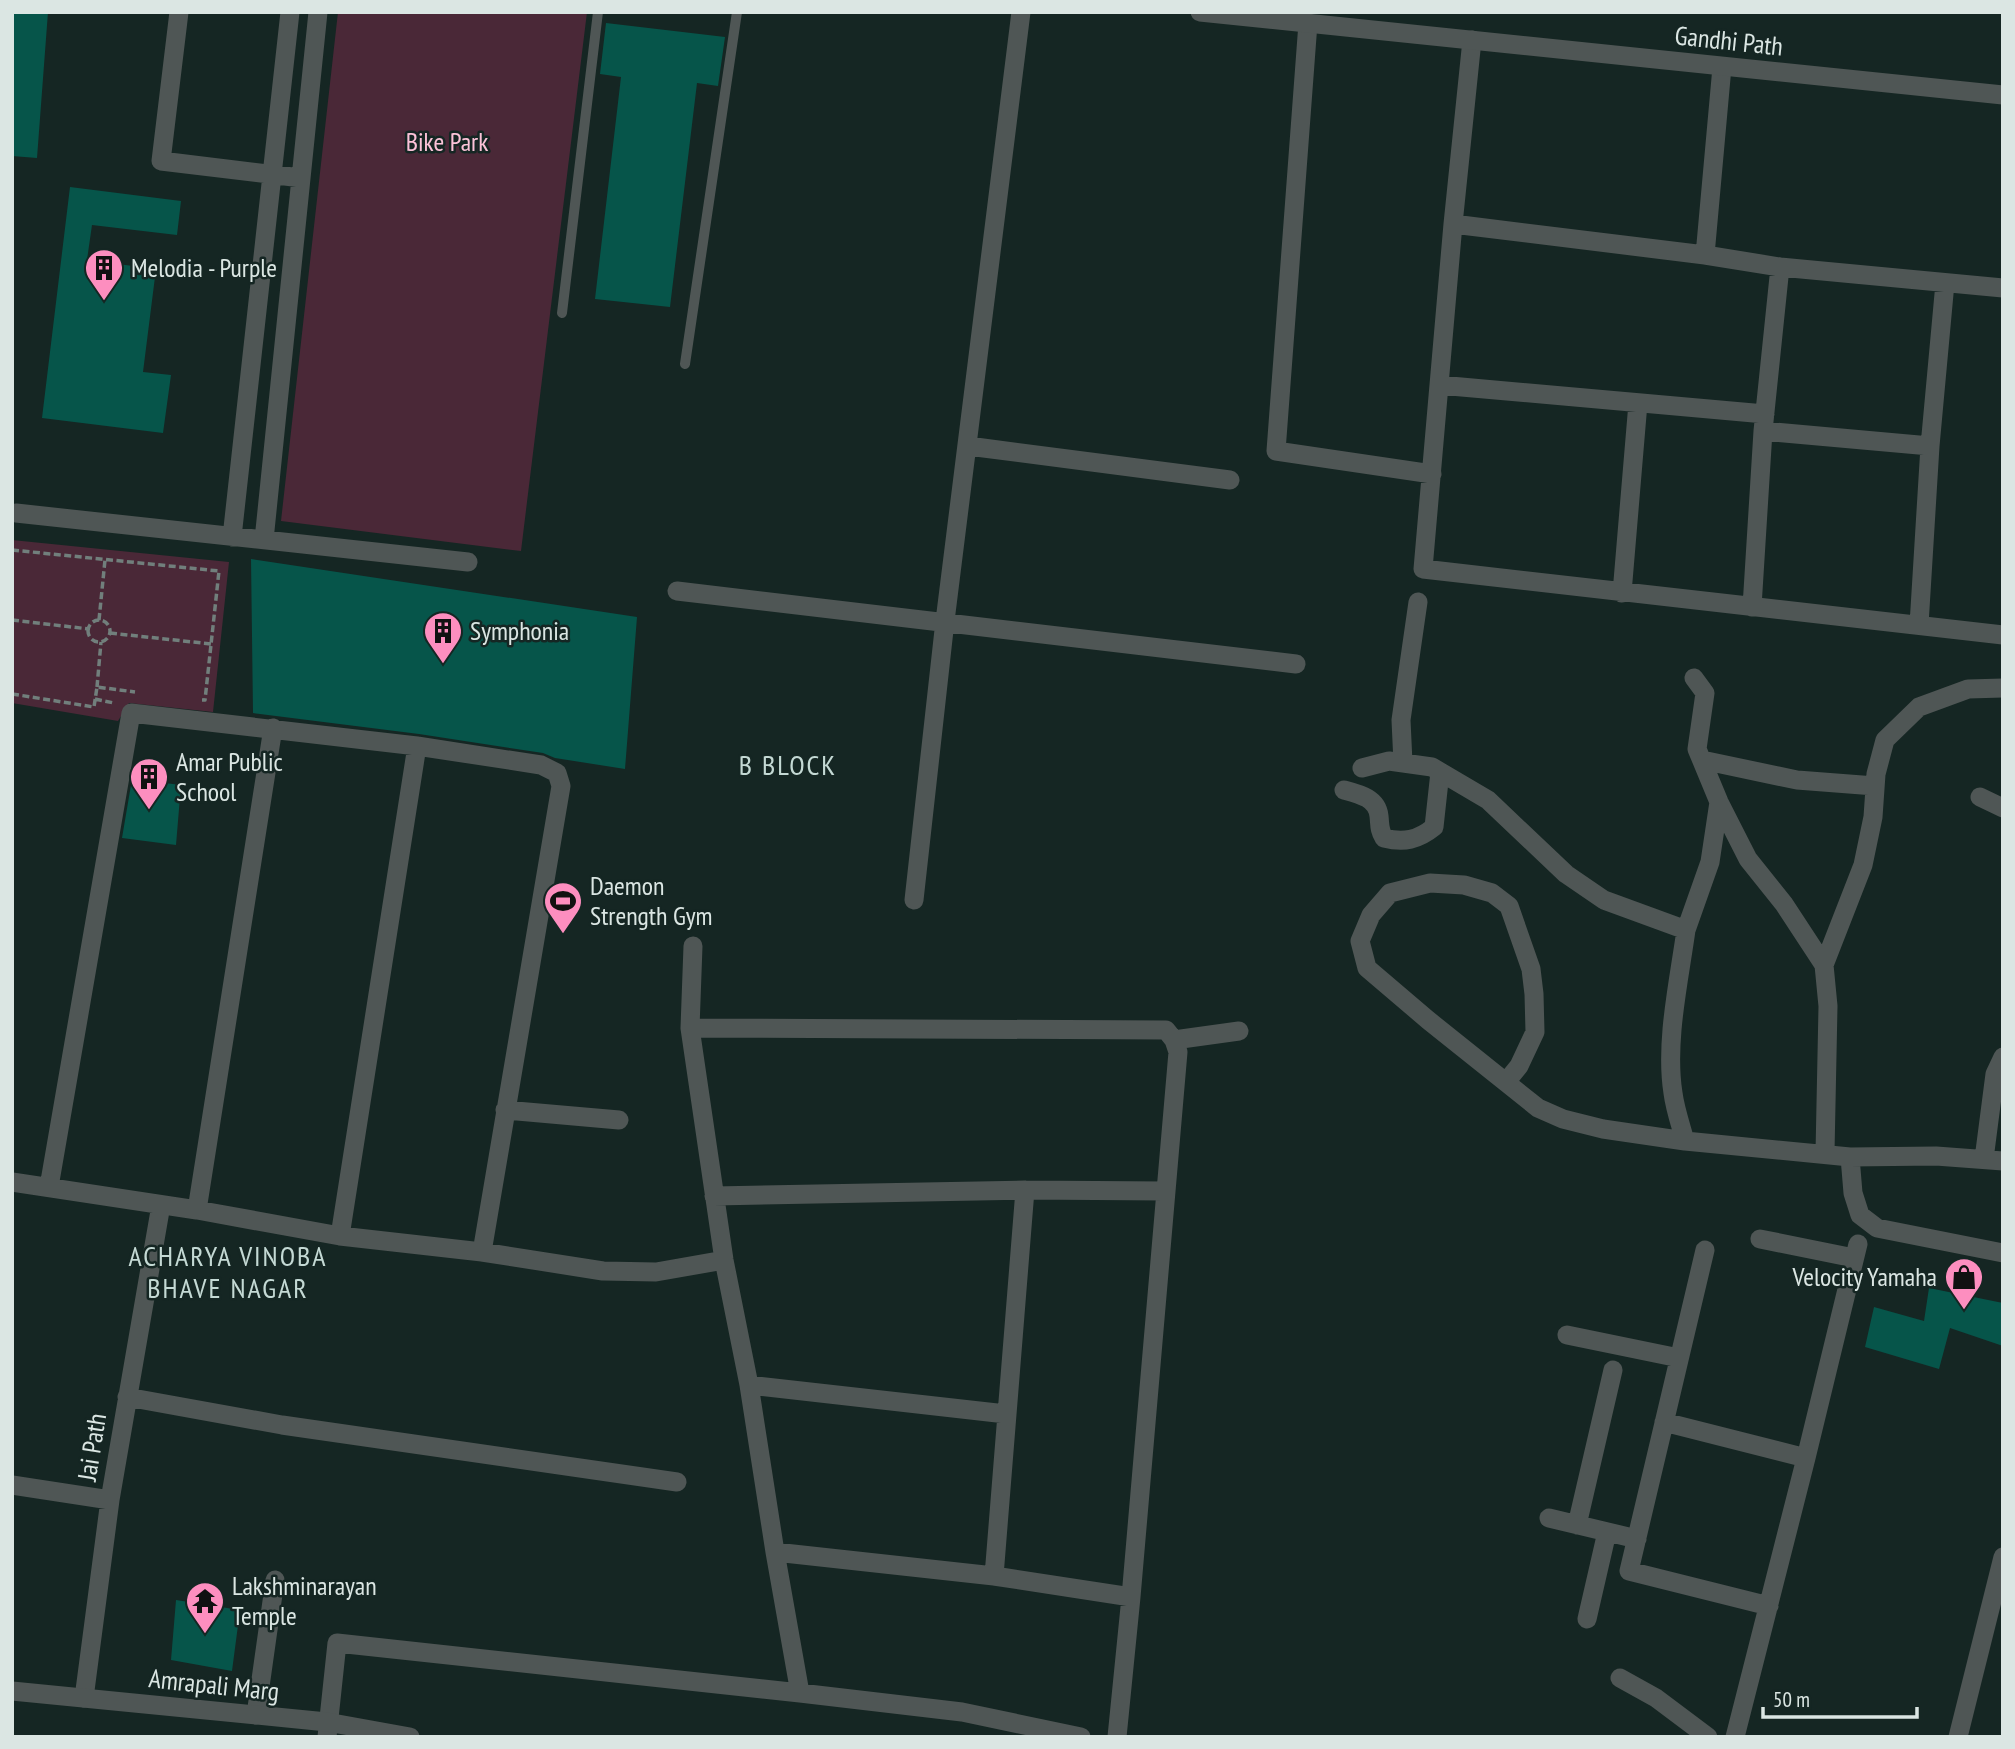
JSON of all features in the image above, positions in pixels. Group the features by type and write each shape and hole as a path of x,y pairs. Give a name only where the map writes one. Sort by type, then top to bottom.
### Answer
{"street":[{"path":"179,12 161,161 301,178"},
{"path":"232,537 290,12"},
{"path":"264,540 318,12"},
{"path":"914,900 945,621 1021,12"},
{"name":"Gandhi Path","path":"1200,12 1308,23 1358,21 1472,40 2003,95"},
{"path":"1308,23 1276,451 1432,474"},
{"path":"1472,40 1423,569 2003,635"},
{"path":"1705,255 1722,67"},
{"path":"1453,225 1705,255 1780,267 2003,288"},
{"path":"1752,607 1764,423 1780,267"},
{"path":"1919,625 1930,446 1945,283"},
{"path":"1439,385 1638,403 1930,446"},
{"path":"1622,593 1638,403"},
{"path":"968,446 1230,480"},
{"path":"16,513 468,562"},
{"path":"677,591 1296,664"},
{"path":"1403,763 1401,720 1418,602"},
{"path":"1694,678 1705,693 1697,749 1719,802 1748,859 1784,904 1824,965"},
{"path":"1825,1153 1828,1006 1824,965 1863,865 1873,817 1876,774 1885,740 1919,707 1968,689 2003,688"},
{"path":"48,1187 131,713 417,746 541,765 557,773 561,786 482,1252"},
{"path":"197,1210 274,728"},
{"path":"340,1236 417,746"},
{"path":"1702,760 1797,780 1875,786"},
{"path":"1362,768 1389,761 1432,767 1488,800 1566,874 1604,900 1686,930"},
{"path":"1344,789 1368,797 1379,812 1379,831 1384,838 1395,841 1420,838 1434,827 1440,772"},
{"path":"1980,797 2003,808"},
{"path":"1685,1141 1672,1094 1671,1063 1675,1010 1686,930 1710,862 1719,802"},
{"path":"1506,1082 1519,1066 1535,1032 1535,994 1531,969 1509,905 1492,893 1464,885 1430,883 1390,893 1371,915 1360,941 1367,968 1506,1082 1538,1108 1563,1119 1603,1129 1685,1141 1850,1157 1936,1156 1993,1160 1995,1074 2003,1057"},
{"path":"693,946 690,1028 714,1196 749,1385 800,1693"},
{"path":"690,1028 1166,1030 1174,1040 1178,1052 1131,1597 1116,1737"},
{"path":"1174,1040 1238,1031"},
{"path":"505,1110 619,1120"},
{"path":"1850,1157 1853,1193 1860,1215 1877,1228 2003,1252"},
{"path":"12,1182 197,1210 340,1236 482,1252 603,1271 656,1272 724,1260"},
{"path":"714,1196 1025,1190 1165,1191"},
{"path":"993,1576 1025,1190"},
{"name":"Jai Path","path":"84,1698 110,1500 161,1205"},
{"path":"1735,1737 1807,1458 1856,1251 1760,1239"},
{"path":"1705,1250 1629,1571 1769,1606"},
{"path":"1567,1335 1679,1358"},
{"path":"1577,1525 1613,1370"},
{"path":"749,1385 1006,1414"},
{"path":"127,1397 282,1425 677,1482"},
{"path":"1664,1422 1807,1458"},
{"path":"12,1485 110,1500"},
{"path":"1549,1518 1637,1539"},
{"path":"1587,1619 1607,1532"},
{"path":"775,1552 993,1576 1131,1597"},
{"path":"1958,1737 2003,1557"},
{"path":"256,1715 275,1580"},
{"path":"327,1729 337,1643 962,1712 1081,1737"},
{"path":"1620,1678 1656,1698 1708,1737"},
{"name":"Amrapali Marg","path":"12,1691 256,1715 327,1729 410,1737"}],"lane":[{"path":"562,313 598,12"},
{"path":"685,364 737,12"}],"path":[{"path":"12,550 219,571 205,700 191,699"},
{"path":"99,620 105,559"},
{"path":"12,620 89,629"},
{"path":"99,620 106,623 110,633 107,639 101,642 91,639 89,629 93,622 99,620"},
{"path":"110,633 211,644"},
{"path":"12,694 94,707 101,642"},
{"path":"97,687 137,692"}],"green space":[{"name":"Bike Park","path":"338,12 587,12 521,551 281,521"},
{"path":"12,540 229,562 213,712 129,703 118,721 12,703"}],"building":[{"path":"12,12 48,12 37,158 12,156"},
{"path":"606,23 725,37 718,86 697,83 670,307 595,299 621,77 600,74"},
{"name":"Melodia - Purple","path":"70,187 181,201 177,235 92,225 87,260 156,269 143,372 171,375 163,433 42,418"},
{"name":"Symphonia","path":"251,559 637,617 625,769 419,734 253,713"},
{"name":"Amar Public School","path":"132,779 181,785 176,845 122,838"},
{"path":"1929,1288 2003,1303 2003,1346 1950,1328 1939,1369 1865,1347 1874,1307 1924,1321"},
{"name":"Lakshminarayan Temple","path":"176,1600 240,1610 232,1671 171,1660"}],"place":[{"name":"Melodia - Purple","path":"104,302"},
{"name":"Symphonia","path":"443,665"},
{"name":"Amar Public School","path":"149,811"},
{"name":"Daemon Strength Gym","path":"563,935"},
{"name":"Velocity Yamaha","path":"1964,1311"},
{"name":"Lakshminarayan Temple","path":"205,1635"}],"district":[{"name":"B BLOCK","path":"788,765"},
{"name":"ACHARYA VINOBA BHAVE NAGAR","path":"228,1272"}]}
